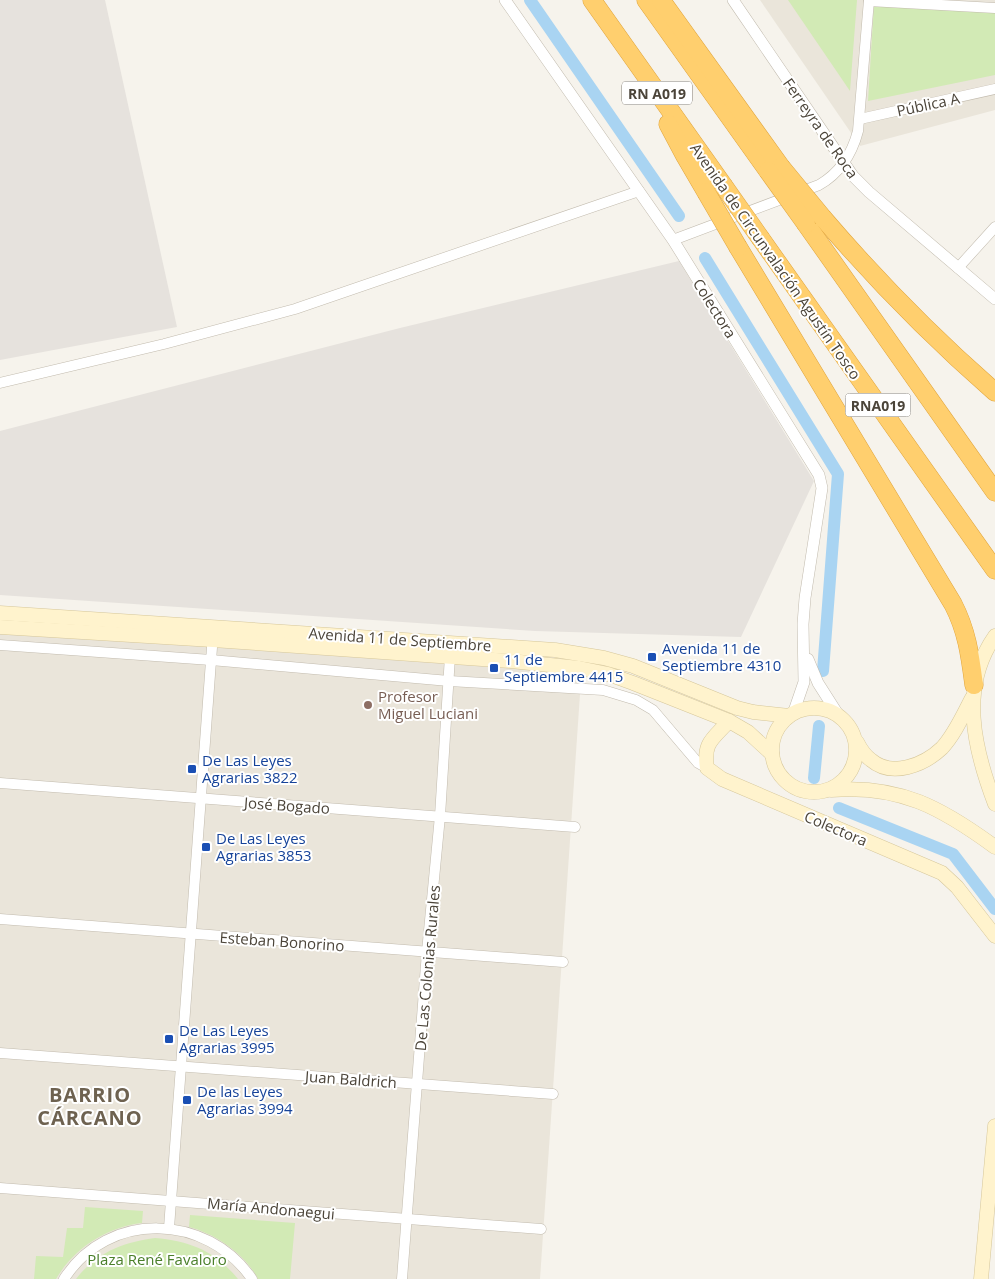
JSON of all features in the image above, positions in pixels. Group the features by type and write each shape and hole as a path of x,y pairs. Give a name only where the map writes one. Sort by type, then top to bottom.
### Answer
{"highway":[{"name":"Avenida de Circunvalación Agustín Tosco","path":"592,0 995,570"},
{"name":"RN A019","path":"646,0 774,169"},
{"path":"661,0 774,169 823,218 900,304 942,345 995,392"},
{"path":"639,66 685,156 738,247 953,604 967,638 974,690"},
{"name":"RNA019","path":"774,169 806,224 995,492"}],"main road":[{"name":"Avenida 11 de Septiembre","path":"0,614 579,668 608,674 729,721 748,732 772,754"},
{"name":"Avenida 11 de Septiembre","path":"0,627 213,633 519,647 581,654 633,666 753,712 791,715"},
{"path":"995,636 981,662 974,690 948,740 933,755 916,764 891,769 877,765 866,756 849,726 839,716 828,710 816,708 799,710 791,715 776,733 772,747 772,754 778,772 791,786 809,792 854,788 897,794 954,818 995,847"},
{"path":"974,690 974,721 978,749 995,804"},
{"path":"707,768 705,752 708,744 729,721"},
{"path":"828,791 840,784 850,773 857,753 855,739"},
{"name":"Colectora","path":"707,768 722,779 942,873 957,887 995,936"},
{"path":"981,1279 995,1126"}],"street":[{"name":"Colectora","path":"504,0 673,240 818,476 822,488 805,598 803,624 804,682 791,715"},
{"name":"Ferreyra de Roca","path":"733,0 853,176 869,192 995,300"},
{"path":"673,240 819,184 835,174 844,163 854,148 860,119 869,0 995,8"},
{"name":"Pública A","path":"860,119 995,89"},
{"path":"0,383 164,344 295,309 639,192"},
{"path":"958,268 995,227"},
{"path":"169,1228 213,633"},
{"path":"0,645 211,660 450,681 603,690 636,700 654,710 698,763 707,768"},
{"name":"Colectora","path":"804,651 818,684 839,716"},
{"name":"De Las Colonias Rurales","path":"402,1279 427,952 440,816 450,681 450,656"},
{"name":"José Bogado","path":"0,783 575,826"},
{"name":"Esteban Bonorino","path":"0,919 564,962"},
{"name":"Juan Baldrich","path":"0,1052 553,1094"},
{"name":"María Andonaegui","path":"0,1188 541,1229"},
{"path":"64,1279 78,1261 94,1248 111,1238 149,1228 169,1228 190,1233 210,1241 228,1253 244,1268 252,1279"}],"shaded area":[{"path":"0,0 105,0 177,327 0,360"},
{"path":"760,0 995,0 995,110 860,146"},
{"path":"679,261 814,481 741,637 535,631 0,595 0,431 400,328"},
{"path":"0,620 582,665 540,1279 0,1279"}],"green space":[{"path":"788,0 857,0 850,91"},
{"path":"874,4 995,12 995,75 868,101"},
{"path":"85,1207 143,1211 142,1223 116,1229 93,1241 72,1258 56,1279 34,1279 36,1256 63,1257 67,1228 83,1228"},
{"path":"190,1215 295,1223 290,1279 258,1279 246,1261 229,1246 199,1230 189,1227"},
{"name":"Plaza René Favaloro","path":"155,1238 168,1239 201,1249 220,1261 238,1279 76,1279 92,1262 111,1250 132,1242"}],"waterway":[{"path":"530,0 679,216"},
{"path":"705,258 838,474 823,671"},
{"path":"814,778 819,726"},
{"path":"839,808 953,854 995,909"}],"place":[{"name":"Avenida 11 de Septiembre 4310","path":"652,657"},
{"name":"11 de Septiembre 4415","path":"494,668"},
{"name":"Profesor Miguel Luciani","path":"368,705"},
{"name":"De Las Leyes Agrarias 3822","path":"192,769"},
{"name":"De Las Leyes Agrarias 3853","path":"206,847"},
{"name":"De Las Leyes Agrarias 3995","path":"169,1039"},
{"name":"De las Leyes Agrarias 3994","path":"187,1100"}],"district":[{"name":"BARRIO CÁRCANO","path":"90,1106"}]}
